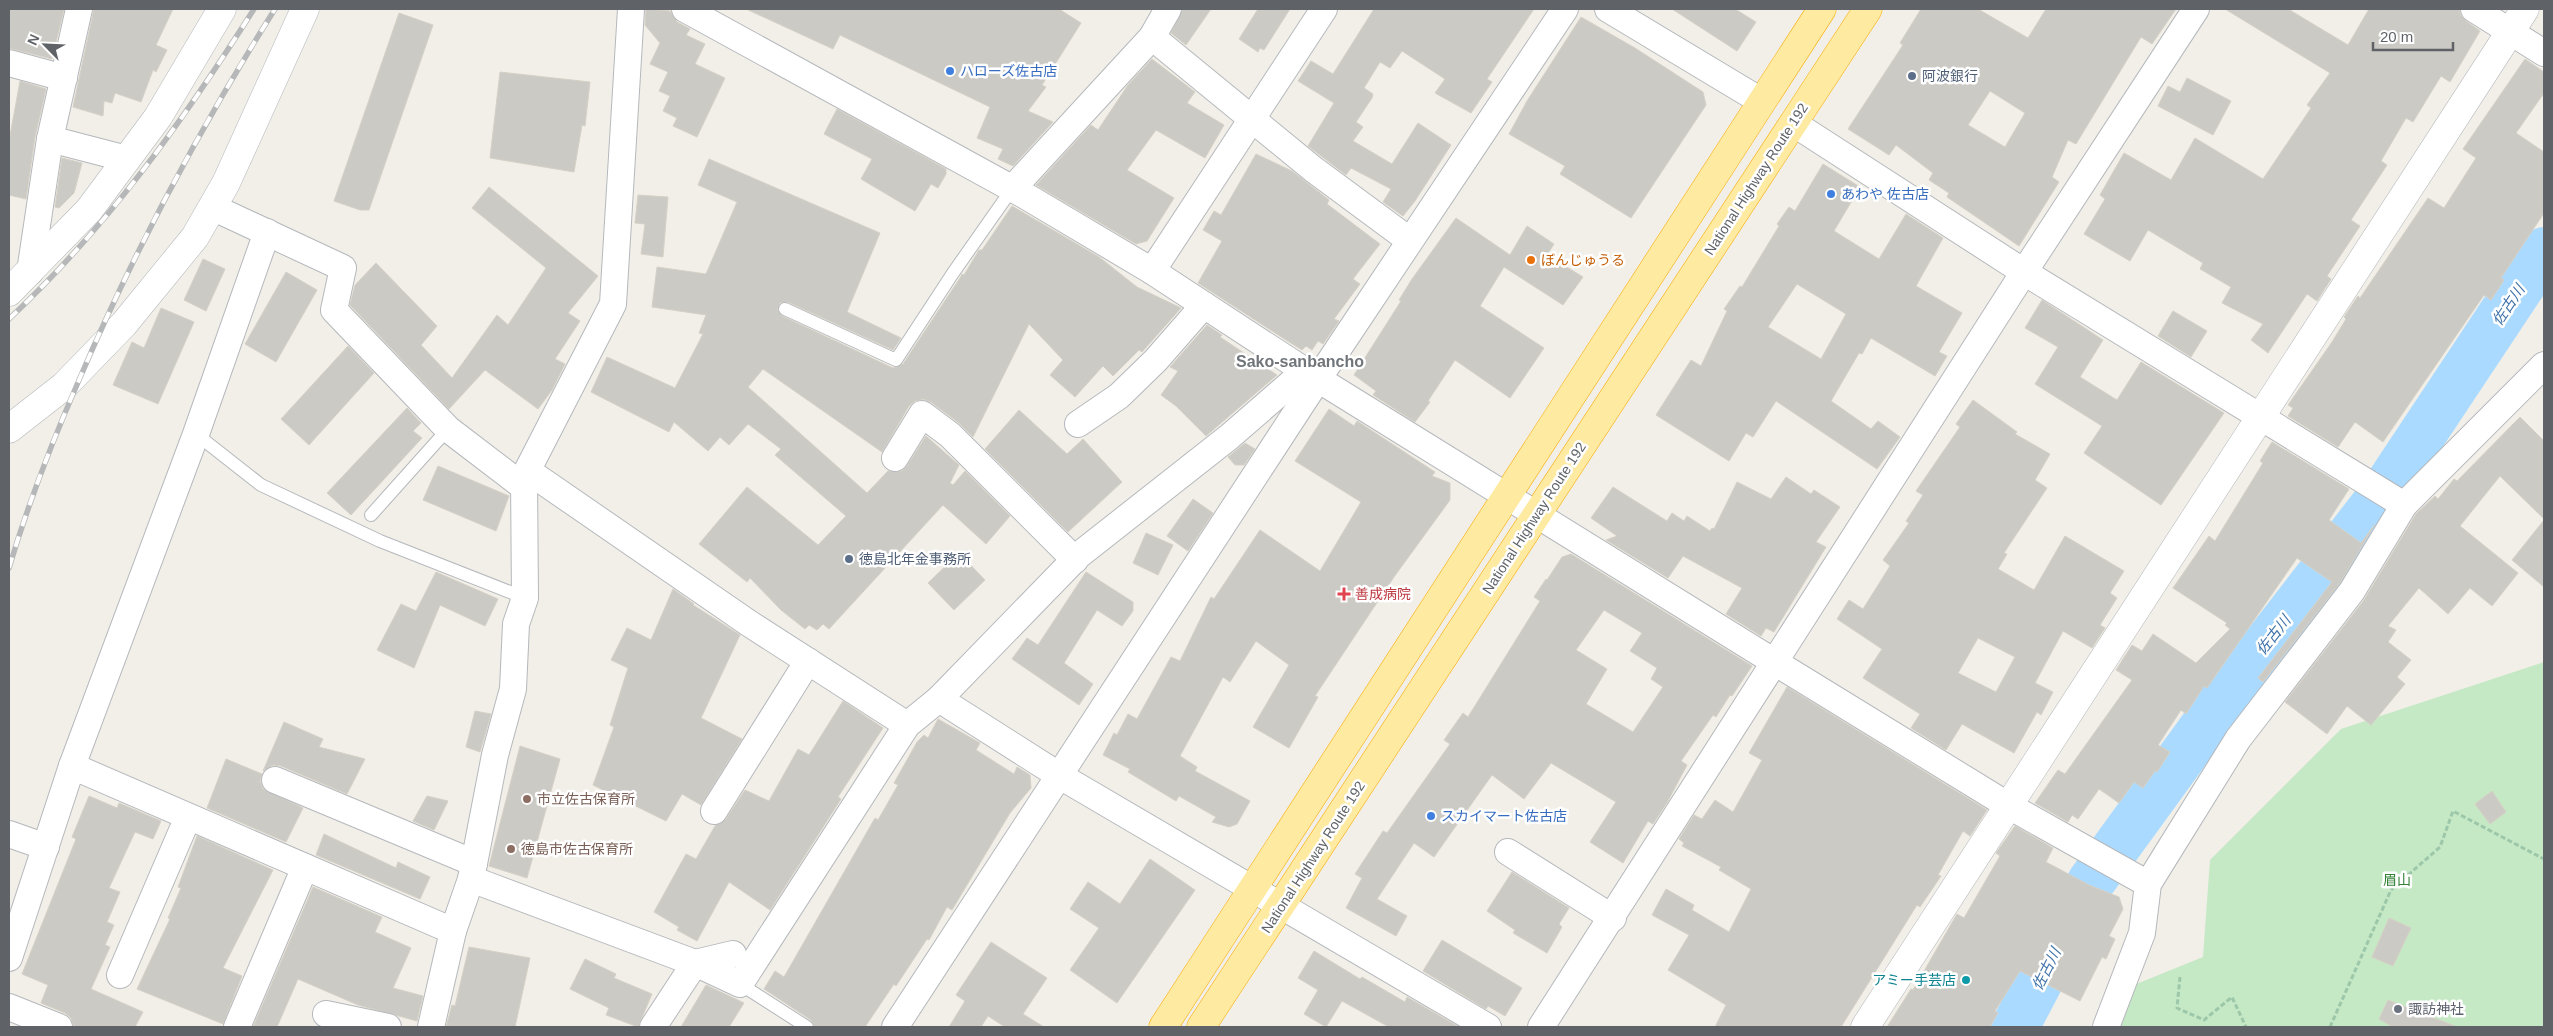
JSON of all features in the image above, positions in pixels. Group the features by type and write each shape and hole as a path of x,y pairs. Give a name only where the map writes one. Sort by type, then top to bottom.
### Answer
{"highway":[{"path":"1163,1027 1822,9"},
{"name":"National Highway Route 192","path":"1202,1027 1868,9"}],"street":[{"path":"30,272 50,139 79,9"},
{"path":"9,292 89,210 158,117 222,9"},
{"path":"9,429 64,386 124,324 195,237 226,183 305,9"},
{"path":"431,1027 453,931 472,871 495,755 513,689 516,624 525,598 526,479 614,304 631,9"},
{"path":"684,9 1012,189 1152,271 1311,375 1776,663 2009,806 2148,884"},
{"path":"1012,189 1152,37 1168,9"},
{"path":"1152,271 1324,9"},
{"path":"895,1027 1060,776 1311,375 1409,240 1564,9"},
{"path":"1608,9 1761,101"},
{"path":"1541,1027 1613,918 2024,272 2196,9"},
{"path":"2474,9 2544,53"},
{"path":"1865,1027 2525,9"},
{"path":"1152,37 1313,169 1409,240"},
{"path":"9,63 64,78"},
{"path":"1793,123 2024,272 2397,501"},
{"path":"50,139 127,159"},
{"path":"212,207 343,268 334,310 448,430 907,726"},
{"path":"9,958 72,766 196,434 267,232"},
{"path":"1078,424 1108,392 1156,360 1204,305"},
{"path":"2106,1027 2142,934 2148,884 2238,739 2352,591 2397,501 2544,365"},
{"path":"275,780 472,871 695,963 740,984 907,726 939,699 1075,560 1229,437 1311,375"},
{"path":"895,458 922,414 950,435 1075,560"},
{"path":"714,811 808,661"},
{"path":"939,699 1060,776 1488,1027"},
{"path":"72,766 453,931"},
{"path":"120,975 188,816"},
{"path":"9,834 46,847"},
{"path":"1508,852 1613,918"},
{"path":"237,1027 305,867"},
{"path":"653,1027 695,963 733,954"},
{"path":"9,1007 59,1027"},
{"path":"326,1014 388,1027"}],"lane":[{"path":"785,309 896,360 953,273 1012,189"},
{"path":"371,515 448,430"},
{"path":"196,434 261,485 380,541 525,598"},
{"path":"740,984 807,1027"}],"path":[{"path":"2330,1027 2391,890 2440,847 2453,811 2544,859"},
{"path":"2180,977 2177,1008 2204,1020 2232,997 2246,1027"}],"green space":[{"name":"眉山","path":"2544,662 2544,1027 2120,1027 2134,985 2203,957 2210,860 2341,729"}],"building":[{"path":"9,9 64,9 52,59 9,48"},
{"path":"94,9 173,9 156,45 167,50 156,72 153,70 141,102 115,93 112,103 104,101 103,116 73,107"},
{"path":"646,9 670,11 677,22 690,29 686,35 705,44 695,64 725,78 697,137 673,126 677,118 663,111 670,96 659,91 668,72 650,64 660,43 645,25"},
{"path":"746,9 1059,9 1081,23 1042,85 1046,87 1028,111 1053,122 1013,166 998,159 1003,149 977,138 990,107 840,35 833,49"},
{"path":"1183,9 1211,9 1186,45 1171,33"},
{"path":"1258,9 1290,9 1264,50 1260,48 1258,52 1239,39"},
{"path":"1374,9 1534,9 1487,79 1492,82 1471,113 1435,93 1445,79 1402,51 1390,68 1380,62 1364,88 1373,94 1356,122 1363,127 1353,141 1392,164 1418,123 1451,145 1415,201 1403,216 1383,202 1391,189 1351,168 1346,175 1308,146 1334,103 1298,81 1311,61 1333,74"},
{"path":"1672,9 1735,9 1756,22 1737,51"},
{"path":"1921,9 1978,9 2028,38 2046,9 2176,9 2152,44 2141,37 2076,144 2068,140 2052,177 2059,182 2019,246 1947,197 1949,193 1929,180 1933,173 1896,145 1889,155 1848,129 1903,45 1900,43","holes":["1990,91 2025,113 2005,147 1968,125"]},
{"path":"2225,9 2288,9 2348,45 2369,9 2459,9 2461,16 2480,31 2450,82 2441,76 2413,122 2406,118 2381,161 2387,165 2351,220 2360,226 2327,276 2331,279 2317,301 2307,294 2268,353 2251,340 2263,324 2222,303 2231,287 2200,269 2203,263 2148,230 2130,261 2084,234 2105,199 2100,195 2124,153 2171,180 2195,138 2263,179 2311,108 2307,105 2330,73"},
{"path":"399,13 433,25 369,210 360,210 334,201"},
{"path":"1581,17 1635,48 1703,92 1706,105 1631,218 1560,174 1565,166 1509,134 1527,101"},
{"path":"1152,59 1195,92 1187,103 1224,125 1205,158 1156,130 1127,170 1174,198 1147,241 1136,244 1036,185 1091,125 1098,130 1128,85"},
{"path":"2525,59 2544,72 2544,93 2516,133 2544,152 2544,213 2501,278 2504,280 2491,300 2484,295 2383,442 2355,422 2338,447 2288,416 2293,408 2288,405 2332,342 2346,319 2344,317 2358,296 2360,298 2428,198 2444,208 2476,158 2463,149"},
{"path":"500,72 590,82 585,126 582,125 574,172 490,158"},
{"path":"2187,78 2231,101 2213,135 2158,106 2168,86 2180,92"},
{"path":"20,81 46,89 35,137 26,199 9,195 9,141"},
{"path":"837,109 946,169 946,174 938,188 931,184 915,211 861,179 872,159 824,134"},
{"path":"1256,154 1292,171 1329,200 1327,204 1380,244 1353,279 1360,284 1334,319 1339,321 1323,344 1318,341 1312,350 1306,346 1302,350 1198,283 1222,241 1203,230 1214,211 1221,215"},
{"path":"62,158 82,163 74,193 59,208 55,207"},
{"path":"709,159 880,233 847,312 901,338 893,350 788,302 780,303 777,310 782,316 893,368 903,364 962,274 964,275 979,250 982,250 1012,206 1099,257 1137,287 1181,308 1142,352 1139,350 1113,376 1103,366 1075,397 1050,375 1063,360 1029,324 973,437 959,423 931,402 923,399 915,401 909,406 882,452 763,369 748,387 867,493 888,471 902,471 926,436 959,465 950,483 953,485 965,471 1010,516 986,544 943,505 829,629 823,624 817,630 809,625 805,629 781,610 750,578 747,582 699,544 747,487 818,545 846,516 775,455 781,449 748,424 729,445 720,437 708,451 674,422 669,432 591,392 607,357 675,388 703,334 699,333 706,315 652,307 657,267 706,274 737,202 698,185"},
{"path":"1823,164 1860,187 1834,231 1879,259 1906,214 1943,238 1916,286 1962,313 1939,352 1947,356 1935,376 1871,338 1862,354 1859,353 1831,401 1871,429 1878,421 1900,437 1877,469 1776,401 1753,437 1746,433 1729,461 1656,415 1691,360 1701,366 1727,311 1724,309 1740,286 1742,287 1779,226 1777,224 1789,207 1795,211","holes":["1797,284 1846,314 1821,359 1768,327"]},
{"path":"489,187 598,276 568,313 580,321 555,359 565,364 552,390 538,409 485,370 449,409 350,305 355,285 376,263 437,326 421,345 452,378 497,315 508,325 546,268 472,208"},
{"path":"638,195 668,197 663,257 641,254 645,224 635,223"},
{"path":"1456,218 1510,255 1527,226 1554,244 1547,255 1583,277 1563,305 1504,267 1480,306 1544,348 1510,398 1455,360 1428,401 1430,402 1415,422 1373,395 1376,391 1354,375 1401,301 1399,300 1412,279"},
{"path":"203,259 225,269 206,311 184,300"},
{"path":"286,272 317,290 276,362 245,344"},
{"path":"2042,300 2103,340 2080,377 2117,400 2141,362 2224,413 2161,505 2084,453 2102,426 2035,384 2058,347 2025,328"},
{"path":"161,308 194,322 158,404 113,385 132,342 144,348"},
{"path":"2173,311 2207,331 2191,357 2158,336"},
{"path":"1207,325 1222,335 1220,337 1277,375 1206,436 1176,406 1161,395 1178,371 1170,367"},
{"path":"348,346 374,373 309,445 281,419"},
{"path":"1973,400 2017,432 2015,434 2050,454 2035,480 2047,488 2004,553 2007,554 1998,569 2034,590 2065,536 2124,571 2110,593 2117,598 2100,625 2105,628 2092,648 2063,631 2035,683 2053,692 2041,715 2037,712 2014,753 1962,724 1946,750 1911,728 1920,714 1863,678 1882,649 1837,619 1849,600 1863,609 1890,566 1883,560 1909,523 1906,521 1923,495 1916,491 1960,427 1956,424","holes":["1978,638 2015,657 1996,692 1958,673"]},
{"path":"407,408 421,423 413,431 422,438 351,515 327,493"},
{"path":"1329,409 1354,426 1357,421 1435,472 1432,476 1450,483 1450,500 1394,577 1315,696 1318,697 1289,748 1253,727 1289,665 1256,641 1230,682 1223,677 1180,756 1197,767 1195,771 1250,801 1237,824 1229,827 1212,822 1216,817 1179,796 1176,801 1128,772 1130,769 1103,755 1114,733 1117,735 1128,714 1137,719 1171,657 1180,661 1211,597 1214,599 1260,530 1320,571 1361,502 1295,461"},
{"path":"1019,410 1067,454 1083,439 1122,482 1068,532 985,449"},
{"path":"2520,417 2544,441 2544,519 2500,476 2460,526 2518,573 2492,606 2470,588 2448,614 2419,588 2388,626 2396,630 2388,642 2411,660 2397,677 2405,684 2371,725 2347,706 2327,734 2285,702 2364,600 2416,514 2435,496 2438,499 2454,479 2457,481"},
{"path":"2272,442 2349,489 2329,520 2361,543 2375,524 2340,583 2263,682 2258,678 2332,582 2297,558 2207,688 2204,686 2186,714 2181,710 2158,745 2170,752 2157,772 2155,771 2143,788 2134,782 2119,803 2099,789 2078,819 2072,815 2068,822 2035,803 2058,770 2065,774 2132,680 2116,670 2132,645 2142,651 2153,634 2196,663 2230,629 2225,625 2227,623 2173,588 2209,536 2215,541 2263,463 2260,461"},
{"path":"1245,443 1255,449 1244,465 1235,465 1228,457"},
{"path":"438,466 509,496 496,531 423,500"},
{"path":"1786,477 1811,494 1814,490 1840,507 1816,542 1826,547 1774,632 1766,628 1761,636 1726,614 1742,588 1683,556 1668,578 1606,540 1617,536 1591,518 1613,487 1667,521 1672,513 1684,521 1687,516 1710,531 1712,528 1714,529 1737,482 1771,499"},
{"path":"1193,499 1213,513 1188,551 1167,536"},
{"path":"2544,520 2544,587 2512,560"},
{"path":"1146,533 1173,545 1158,575 1133,563"},
{"path":"959,553 985,580 954,610 928,583"},
{"path":"1571,554 1752,666 1732,696 1730,695 1716,717 1713,715 1681,761 1687,765 1668,801 1653,824 1648,821 1623,863 1590,842 1616,802 1551,763 1524,799 1492,775 1434,857 1414,843 1377,899 1407,916 1396,936 1346,908 1362,878 1355,874 1383,831 1387,833 1450,744 1444,740 1463,713 1468,717 1540,601 1534,597 1562,557","holes":["1604,610 1642,633 1630,651 1657,668 1651,679 1663,687 1633,732 1586,704 1607,669 1576,650"]},
{"path":"436,572 498,599 485,626 440,605 414,668 377,650 401,604 416,611"},
{"path":"1086,572 1133,602 1133,611 1122,626 1097,610 1064,663 1093,684 1079,705 1012,659 1027,638 1038,645"},
{"path":"673,589 693,605 740,635 701,718 742,739 701,805 682,794 666,821 593,785 614,727 610,725 628,668 611,660 627,628 651,640"},
{"path":"1787,687 1987,810 1970,836 1963,831 1938,875 1941,876 1920,907 1917,905 1841,1027 1715,1027 1726,1005 1668,970 1689,935 1652,915 1666,889 1694,905 1692,910 1729,932 1751,889 1719,870 1721,867 1682,846 1684,843 1679,839 1694,815 1702,819 1715,800 1733,812 1762,760 1749,753"},
{"path":"843,701 883,728 838,797 841,799 770,910 729,882 697,941 677,930 679,927 654,912 686,854 696,859 715,826 726,819 745,790 769,801 798,749 809,755"},
{"path":"475,711 491,714 480,752 466,747"},
{"path":"938,719 980,743 976,750 1014,774 1017,767 1030,775 1031,788 1010,813 952,910 947,907 929,940 927,939 896,986 894,984 865,1027 815,1027 811,1020 764,989 775,971 784,977 875,818 878,820 898,785 894,783 917,742 924,735 928,738"},
{"path":"284,722 323,739 319,747 365,759 347,794 281,766 273,765 263,771"},
{"name":"市立佐古保育所","path":"520,746 560,759 527,878 489,866"},
{"path":"226,759 262,774 260,781 263,789 303,808 286,842 207,808"},
{"path":"2492,791 2506,812 2490,824 2475,804"},
{"path":"89,796 117,808 119,803 161,821 153,839 135,832 109,888 120,892 107,922 114,925 105,945 110,947 91,989 143,1012 135,1027 74,1027 71,1018 65,1013 41,1003 48,985 22,974 76,839 72,837"},
{"path":"427,796 448,801 434,830 413,821"},
{"path":"2015,826 2053,848 2046,862 2089,885 2119,897 2123,909 2109,936 2115,939 2106,959 2102,957 2080,1001 2020,971 1995,1011 1998,1013 1990,1027 1887,1027 1911,989 1913,990 1957,914 1964,918 2000,856 1996,853"},
{"path":"324,834 396,868 398,862 430,877 420,899 316,855"},
{"path":"197,836 273,870 223,968 242,976 223,1024 137,989 170,919 168,918 181,888 178,887"},
{"path":"1150,859 1195,890 1117,1003 1070,970 1099,928 1070,909 1088,882 1120,904"},
{"path":"1512,872 1569,908 1559,924 1562,927 1547,953 1513,933 1515,930 1487,911"},
{"path":"313,887 382,917 375,932 411,948 393,988 423,996 417,1021 358,1005 298,979 277,1027 253,1027"},
{"path":"2389,918 2411,928 2393,966 2372,957"},
{"path":"1442,940 1522,988 1505,1016 1488,1006 1486,1009 1423,971"},
{"path":"991,942 1047,978 1023,1014 1044,1027 1005,1027 988,1016 981,1027 949,1027 965,1001 956,995"},
{"path":"469,947 530,958 515,1027 446,1027 452,1005 455,1006"},
{"path":"1314,951 1360,979 1362,977 1405,1002 1407,997 1459,1027 1389,1027 1342,1001 1326,1027 1304,1014 1318,990 1298,978"},
{"path":"585,959 616,974 614,978 652,994 638,1027 606,1015 609,1008 570,989"},
{"path":"706,985 744,1003 729,1027 681,1027"},
{"name":"諏訪神社","path":"2388,1000 2455,1026 2393,1027 2379,1019"}],"waterway":[{"name":"佐古川","path":"2015,1027 2091,882 2221,703 2380,498 2544,251"}],"railway":[{"path":"9,319 79,247 142,172 199,93 254,9"},
{"path":"9,568 24,520 50,450 122,284 145,237 220,99 275,9"}],"place":[{"name":"ハローズ佐古店","path":"950,71"},
{"name":"阿波銀行","path":"1912,76"},
{"name":"あわや 佐古店","path":"1831,194"},
{"name":"ぼんじゅうる","path":"1531,260"},
{"name":"徳島北年金事務所","path":"849,559"},
{"name":"善成病院","path":"1344,594"},
{"name":"市立佐古保育所","path":"527,799"},
{"name":"スカイマート佐古店","path":"1431,816"},
{"name":"徳島市佐古保育所","path":"511,849"},
{"name":"アミー手芸店","path":"1966,980"},
{"name":"諏訪神社","path":"2398,1009"}],"district":[{"name":"Sako-sanbancho","path":"1300,361"}]}
